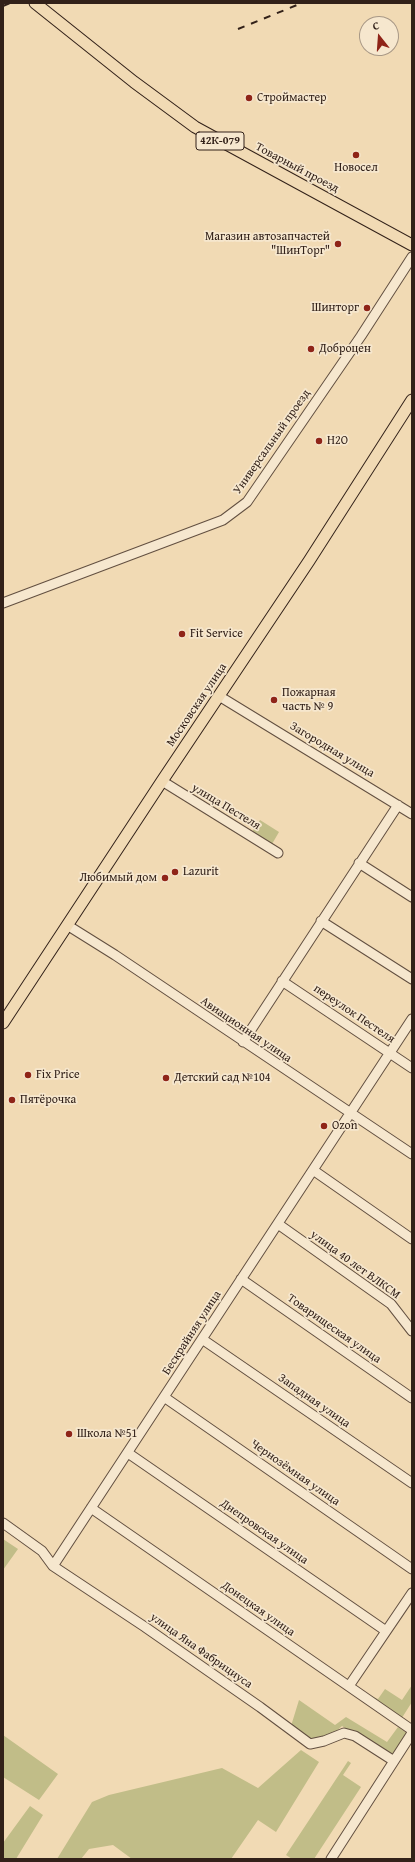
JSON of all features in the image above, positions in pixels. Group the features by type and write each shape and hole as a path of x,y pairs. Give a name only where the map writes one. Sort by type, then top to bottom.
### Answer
{"main road":[{"name":"Товарный проезд","path":"35,3 134,82 194,127 412,245"},
{"name":"Московская улица","path":"5,1019 309,561 412,400"}],"street":[{"name":"Универсальный проезд","path":"3,603 223,520 247,502 361,336 412,257"},
{"name":"Загородная улица","path":"219,696 412,814"},
{"name":"улица Пестеля","path":"162,781 278,853"},
{"path":"243,1042 398,805"},
{"path":"360,863 412,897"},
{"path":"321,921 412,979"},
{"name":"Авиационная улица","path":"67,925 115,955 412,1154"},
{"name":"переулок Пестеля","path":"282,981 412,1068"},
{"name":"Бескрайняя улица","path":"53,1566 412,1019"},
{"path":"313,1170 412,1239"},
{"name":"улица 40 лет ВЛКСМ","path":"278,1224 391,1304 412,1331"},
{"name":"Товарищеская улица","path":"241,1279 412,1398"},
{"name":"Западная улица","path":"202,1339 412,1483"},
{"name":"Чернозёмная улица","path":"164,1397 412,1569"},
{"name":"Днепровская улица","path":"128,1453 386,1631"},
{"name":"Донецкая улица","path":"91,1508 412,1730"},
{"name":"улица Яна Фабрициуса","path":"3,1523 42,1551 53,1566 150,1630 310,1744 324,1742 344,1733 349,1734 355,1736 394,1761"},
{"path":"349,1686 412,1593"},
{"path":"331,1859 412,1733"}],"shaded area":[{"path":"260,820 279,832 272,844 252,832"},
{"path":"3,1539 18,1549 3,1570"},
{"path":"412,1685 412,1702 398,1724 356,1689 378,1699 385,1689 402,1700"},
{"path":"299,1700 335,1725 346,1717 387,1742 398,1727 407,1733 391,1756 342,1726 330,1737 311,1741 291,1726"},
{"path":"3,1735 58,1774 39,1800 3,1777"},
{"path":"301,1750 319,1762 276,1832 258,1820 231,1859 132,1859 113,1845 89,1849 81,1859 57,1859 92,1802 109,1795 222,1768 258,1788"},
{"path":"348,1761 351,1763 343,1775 361,1787 314,1859 292,1859 286,1855"},
{"path":"30,1806 43,1815 16,1859 3,1859 3,1843"}],"railway":[{"path":"3,6 10,3"},
{"path":"238,29 302,3"}],"place":[{"name":"Строймастер","path":"249,98"},
{"name":"Новосел","path":"356,155"},
{"name":"Магазин автозапчастей \"ШинТорг\"","path":"338,244"},
{"name":"Шинторг","path":"367,308"},
{"name":"Доброцен","path":"311,349"},
{"name":"Н2О","path":"319,441"},
{"name":"Fit Service","path":"182,634"},
{"name":"Пожарная часть № 9","path":"274,700"},
{"name":"Lazurit","path":"175,872"},
{"name":"Любимый дом","path":"165,878"},
{"name":"Fix Price","path":"28,1075"},
{"name":"Детский сад №104","path":"166,1078"},
{"name":"Пятёрочка","path":"12,1100"},
{"name":"Ozon","path":"324,1126"},
{"name":"Школа №51","path":"69,1434"}]}
